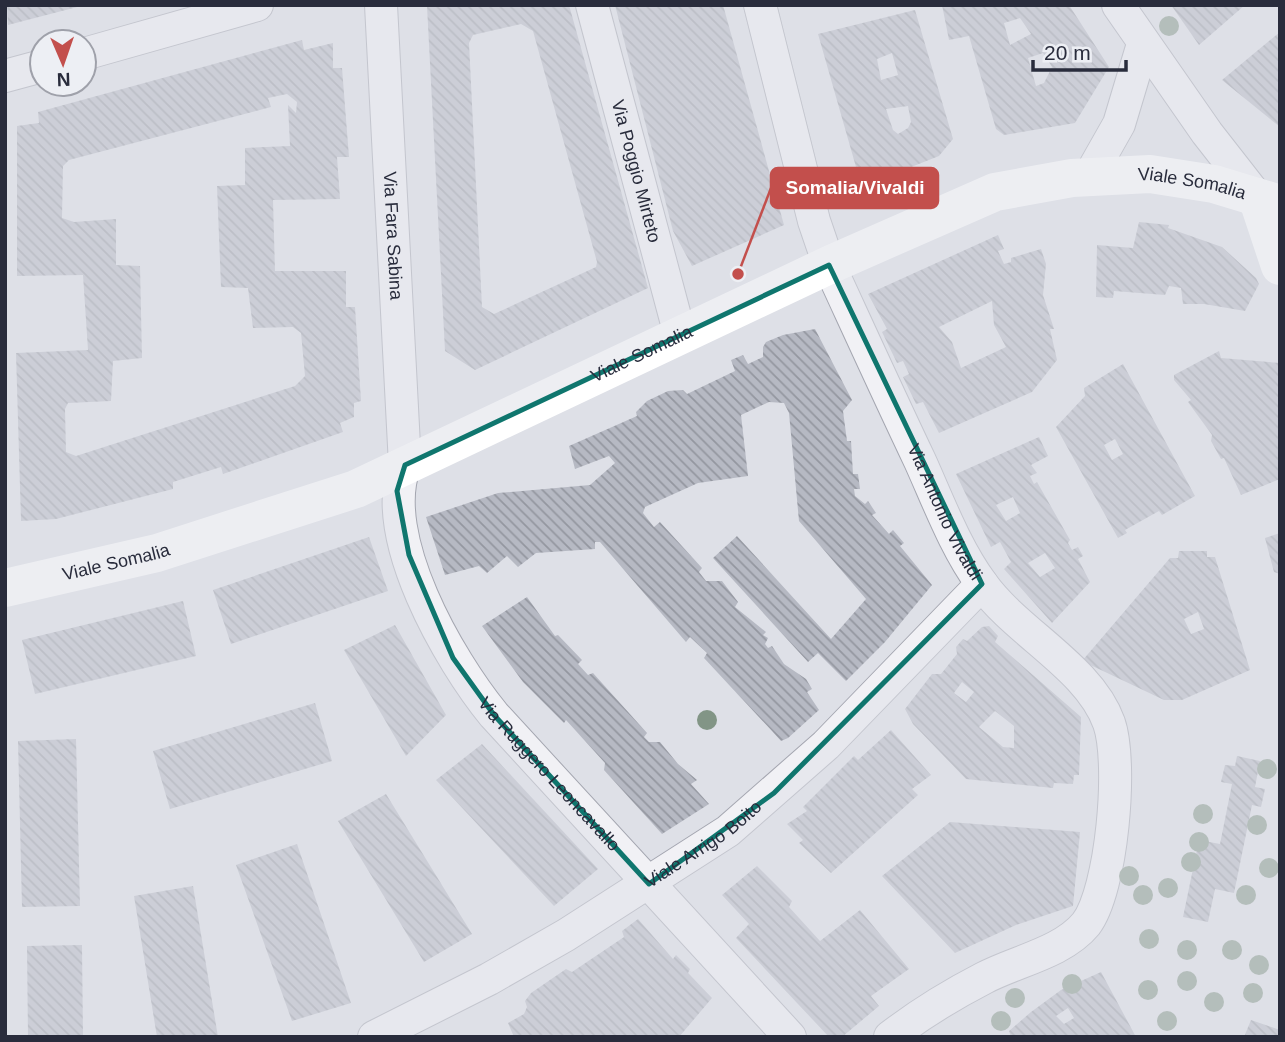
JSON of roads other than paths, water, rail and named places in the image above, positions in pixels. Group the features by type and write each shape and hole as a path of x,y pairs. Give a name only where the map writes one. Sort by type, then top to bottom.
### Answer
{"main road":[{"name":"Viale Somalia","path":"5,588 121,562 225,533 356,489 829,265 995,192 1089,177 1127,174 1175,177 1214,184 1268,201"},
{"path":"1268,201 1280,266"}],"street":[{"path":"98,50 257,5"},
{"name":"Via Fara Sabina","path":"381,5 405,465"},
{"name":"Via Poggio Mirteto","path":"592,5 680,335"},
{"name":"Via Antonio Vivaldi","path":"760,5 814,221 829,265 956,539 982,584 1010,618 1081,680 1098,701 1110,725 1116,765 1112,819 1100,896 1088,921 1063,942 983,978 942,1001 890,1037"},
{"path":"1118,5 1143,44 1268,201"},
{"path":"1089,177 1122,115 1143,44"},
{"path":"5,76 28,70"},
{"name":"Via Ruggero Leoncavallo","path":"405,465 397,491 398,514 412,563 443,642 494,715 790,1037"},
{"name":"Viale Arrigo Boito","path":"374,1037 489,979 649,884 728,831 774,793 862,709 982,584"}],"place":[{"name":"Somalia/Vivaldi","path":"738,274"}]}
